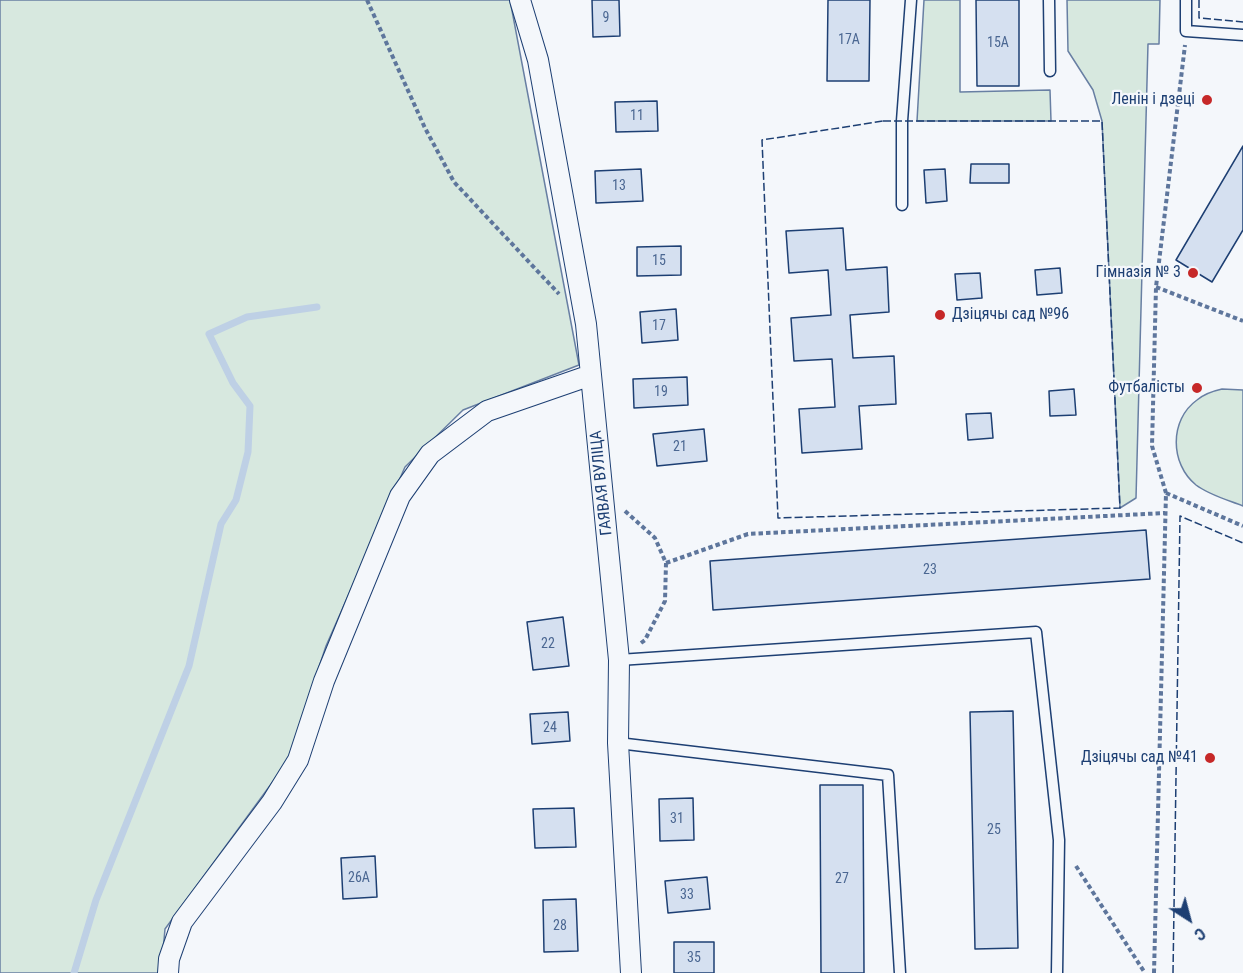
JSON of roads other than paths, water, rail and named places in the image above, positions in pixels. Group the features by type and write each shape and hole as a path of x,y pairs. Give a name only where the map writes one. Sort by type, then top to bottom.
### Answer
{"street":[{"name":"ГАЯВАЯ ВУЛІЦА","path":"520,0 538,60 586,324 619,660 618,743 631,973"},
{"path":"168,973 169,959 182,922 272,802 298,760 324,681 400,496 430,454 487,411 591,375"}],"lane":[{"path":"902,205 902,121 911,0"},
{"path":"1049,0 1050,71"},
{"path":"1186,0 1186,31 1243,35"},
{"path":"619,660 1036,632 1059,840 1057,973"},
{"path":"618,743 888,776 900,973"}],"waterway":[{"path":"74,973 96,900 189,666 221,524 236,500 248,452 250,406 233,383 209,334 247,317 317,307"}],"place":[{"name":"Ленін і дзеці","path":"1207,100"},
{"name":"Гімназія № 3","path":"1193,273"},
{"name":"Дзіцячы сад №96","path":"940,315"},
{"name":"Футбалісты","path":"1197,388"},
{"name":"Дзіцячы сад №41","path":"1210,758"}]}
